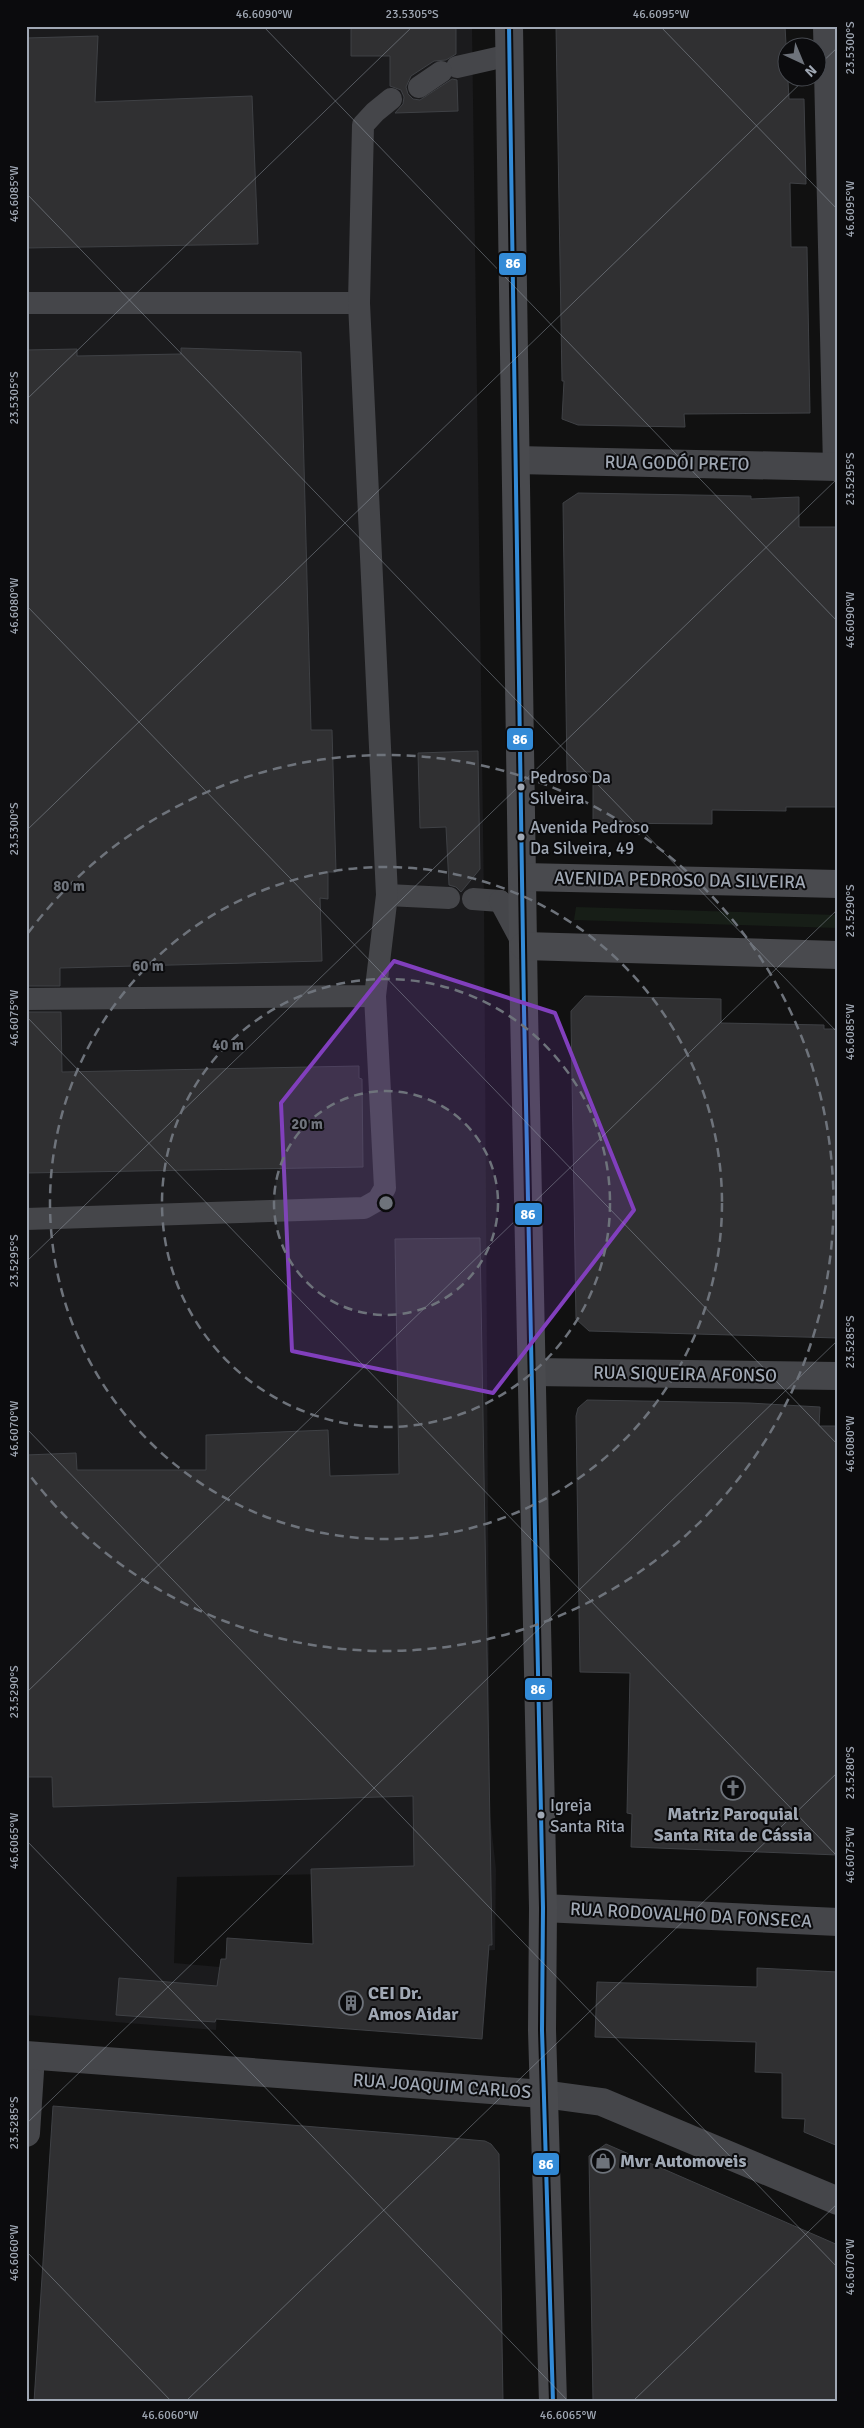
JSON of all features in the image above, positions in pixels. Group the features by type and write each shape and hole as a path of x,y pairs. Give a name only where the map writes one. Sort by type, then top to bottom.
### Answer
{"main road":[{"path":"510,26 522,876 543,1908 544,2094 552,2402"},
{"name":"AVENIDA PEDROSO DA SILVEIRA","path":"522,876 838,884"},
{"path":"524,946 838,955"}],"street":[{"path":"827,26 837,467"},
{"name":"RUA GODÓI PRETO","path":"516,460 837,467"},
{"name":"RUA SIQUEIRA AFONSO","path":"532,1372 838,1376"},
{"name":"RUA RODOVALHO DA FONSECA","path":"543,1908 838,1922"},
{"path":"26,2133 29,2055"},
{"name":"RUA JOAQUIM CARLOS","path":"29,2055 544,2094 602,2102 838,2200"}],"lane":[{"path":"418,87 449,69 510,55"},
{"path":"26,1219 364,1208 378,1200 385,1188 375,996 387,895 359,303 364,125 374,112 391,99"},
{"path":"26,303 359,303"},
{"path":"500,901 522,876"},
{"path":"387,895 450,898"},
{"path":"473,898 500,901"},
{"path":"500,901 524,946"},
{"path":"26,999 375,996"}],"highlighted area":[{"path":"394,961 555,1013 634,1210 493,1393 292,1351 281,1103"}],"shaded area":[{"path":"26,26 472,26 484,900 490,1816 496,1869 495,1950 410,1956 382,1873 177,1877 174,1963 220,1967 216,2030 26,2015"},
{"path":"576,907 838,915 838,928 574,920"}],"building":[{"path":"351,26 456,26 456,54 446,60 434,61 411,76 406,87 408,94 413,99 420,100 452,79 457,80 458,111 395,113 403,104 404,97 401,90 390,86 390,56 351,56"},
{"path":"556,26 785,26 786,38 776,38 776,88 788,88 789,99 804,99 806,184 790,183 791,247 807,247 810,413 684,414 685,427 578,425 562,419 564,381 562,381"},
{"path":"98,36 95,102 252,96 258,244 26,248 26,38"},
{"path":"181,348 301,352 311,730 332,730 336,872 328,872 328,899 320,898 322,961 60,968 60,986 26,986 26,350 77,349 77,356 181,354"},
{"path":"578,493 751,496 751,499 799,497 799,527 838,527 838,807 786,807 786,811 712,810 712,824 593,823 593,772 567,772 563,503"},
{"path":"478,751 480,869 461,892 456,887 449,885 446,827 420,828 418,753"},
{"path":"585,996 721,999 721,1023 824,1025 824,1029 838,1029 838,1338 589,1331 576,1319 571,1011"},
{"path":"26,1012 61,1012 62,1072 359,1066 359,1078 362,1079 363,1167 26,1173"},
{"path":"480,1238 492,1945 489,1945 482,2039 216,2019 215,2022 116,2015 119,1978 217,1986 221,1959 226,1959 227,1938 313,1944 311,1869 414,1866 413,1796 53,1807 52,1777 26,1777 26,1455 76,1453 77,1470 206,1470 206,1435 328,1430 330,1476 399,1474 395,1239"},
{"path":"587,1400 749,1403 820,1407 819,1426 838,1426 838,1855 631,1847 632,1814 627,1813 630,1673 580,1672 576,1416 578,1408"},
{"path":"757,1968 838,1972 838,2146 804,2132 805,2119 782,2118 782,2073 755,2072 756,2042 595,2037 597,1982 757,1987"},
{"path":"53,2106 428,2136 485,2141 491,2144 499,2154 503,2402 34,2402"},
{"path":"606,2144 838,2245 838,2402 593,2402 589,2156"}],"transit line":[{"name":"86","path":"509,26 524,1010 543,1908 542,2030 553,2402"}],"place":[{"name":"Pedroso Da Silveira","path":"521,787"},
{"name":"Avenida Pedroso Da Silveira, 49","path":"521,837"},
{"name":"Matriz Paroquial Santa Rita de Cássia","path":"733,1788"},
{"name":"Igreja Santa Rita","path":"541,1815"},
{"name":"CEI Dr. Amos Aidar","path":"351,2003"},
{"name":"Mvr Automoveis","path":"603,2161"}]}
